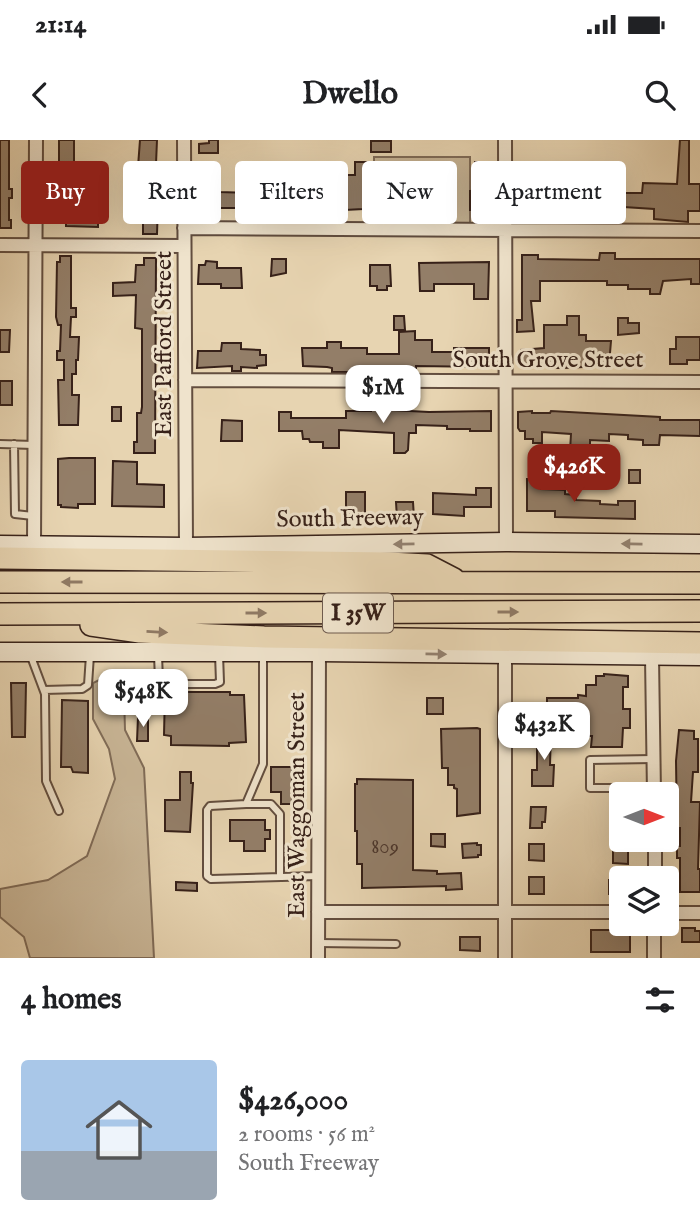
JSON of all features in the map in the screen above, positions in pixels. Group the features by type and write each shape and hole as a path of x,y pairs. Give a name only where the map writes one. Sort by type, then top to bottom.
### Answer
{"highway":[{"path":"0,558 389,563 427,565 459,581"},
{"name":"I 35W","path":"0,582 700,583"},
{"name":"I 35W","path":"8,614 700,611"},
{"path":"8,614 140,632 264,637 700,643"}],"main road":[{"name":"South Freeway","path":"0,545 186,548 506,542 700,544"},
{"path":"0,652 700,656"}],"street":[{"path":"34,545 36,140"},
{"name":"East Pafford Street","path":"184,140 186,548"},
{"path":"505,140 506,542"},
{"path":"184,228 700,231"},
{"path":"0,245 184,246"},
{"name":"South Grove Street","path":"185,380 700,382"},
{"name":"East Waggoman Street","path":"318,958 319,652"},
{"path":"505,656 505,958"},
{"path":"652,657 647,759 652,782"},
{"path":"318,912 609,912"},
{"path":"679,912 700,913"},
{"path":"654,936 654,958"}],"lane":[{"path":"0,443 34,444"},
{"path":"15,444 15,514 34,516"},
{"path":"29,652 44,690 46,780 59,811"},
{"path":"246,804 263,764 263,652"},
{"path":"44,690 82,689 88,685 90,653"},
{"path":"158,653 159,680 164,684 220,682 219,653"},
{"path":"609,789 590,788 590,760 647,759"},
{"path":"280,877 280,814 271,804 210,806 207,810 207,876 211,879 318,876"},
{"path":"318,943 396,944"}],"shaded area":[{"path":"374,157 470,157 470,225 374,224 457,224 457,161 374,161"},
{"path":"105,677 118,679 124,694 125,730 144,768 154,958 30,958 24,937 0,917 0,889 48,880 87,856 115,779 109,749 93,719 93,683"}],"building":[{"path":"0,140 9,140 11,228 0,228"},
{"path":"59,140 74,140 74,161 59,161"},
{"path":"140,140 157,140 156,161 138,161"},
{"path":"209,140 218,140 218,153 199,153 199,144 209,143"},
{"path":"680,140 689,140 689,184 700,184 700,211 688,211 688,222 654,219 654,209 626,207 626,193 642,193 643,183 677,184"},
{"path":"371,141 391,141 391,152 371,152"},
{"path":"355,162 362,162 362,209 348,210 348,175 355,175"},
{"path":"221,192 235,192 235,208 221,208"},
{"path":"66,224 98,224 98,227"},
{"path":"143,224 157,224 157,234 143,234"},
{"path":"600,253 615,253 615,259 700,259 700,284 691,284 691,279 663,281 660,294 650,294 650,289 628,289 628,285 607,285 607,281 540,281 540,301 531,301 534,331 517,332 517,320 522,320 522,255 538,255 538,259 599,260"},
{"path":"60,256 71,256 71,308 76,308 76,317 71,317 70,337 79,337 76,374 72,374 72,395 79,395 78,425 59,425 58,380 64,380 64,360 57,360 61,325 58,325 56,317 57,262 60,262"},
{"path":"144,258 156,258 155,453 134,453 134,442 137,442 137,413 141,413 142,407 142,329 135,328 136,295 113,296 113,283 135,282 136,265 144,265"},
{"path":"272,259 286,259 286,273 271,276"},
{"path":"206,261 217,262 217,268 241,268 242,288 198,284 199,265 205,265"},
{"path":"489,262 488,299 474,299 474,284 434,284 434,291 420,291 419,263"},
{"path":"370,265 390,265 391,286 387,286 387,290 377,290 377,286 370,286"},
{"path":"394,316 404,316 405,330 394,330"},
{"path":"567,316 579,316 579,335 586,335 586,341 611,341 609,365 550,368 550,364 521,364 521,350 544,348 544,325 567,325"},
{"path":"618,318 628,318 628,323 639,323 639,333 618,335"},
{"path":"0,330 10,330 9,352 0,352"},
{"path":"415,331 415,340 432,340 432,352 454,352 454,348 489,348 489,367 416,366 332,372 332,368 303,366 302,348 327,348 327,342 341,342 341,348 367,348 367,354 399,354 399,332"},
{"path":"676,337 700,337 700,360 687,360 687,364 670,364 670,349 676,349"},
{"path":"222,343 241,343 241,349 260,350 260,355 266,355 266,365 257,368 241,367 241,371 232,371 232,366 197,368 198,351 221,351"},
{"path":"0,381 12,381 12,405 0,405"},
{"path":"112,407 121,407 121,421 112,421"},
{"path":"346,411 491,411 491,431 416,425 416,433 409,433 408,450 405,453 394,453 394,433 339,430 339,448 323,448 323,442 303,439 302,431 279,431 279,412 291,412 291,418 346,418"},
{"path":"518,412 660,417 660,420 700,420 700,436 660,435 659,445 643,445 643,440 628,439 628,435 609,434 609,441 590,440 590,448 583,448 583,452 570,451 571,434 542,432 542,443 525,439 525,431 518,428"},
{"path":"222,420 242,421 242,441 221,441"},
{"path":"95,458 95,504 78,504 78,508 58,505 58,459"},
{"path":"113,461 137,462 137,484 164,485 164,507 112,506"},
{"path":"629,470 640,470 640,483 629,483"},
{"path":"527,479 541,479 541,489 565,490 565,494 576,495 576,500 618,505 618,501 635,501 635,519 555,517 555,511 527,511"},
{"path":"476,488 491,488 491,507 464,507 464,516 433,514 433,493 476,495"},
{"path":"346,492 365,492 365,515 346,514"},
{"path":"396,502 413,502 414,518 397,519"},
{"path":"596,676 628,676 628,687 623,687 623,709 630,709 630,728 623,728 622,747 591,747 592,736 579,736 579,728 547,728 547,698 586,696 586,685 596,685"},
{"path":"11,683 26,683 25,737 12,737"},
{"path":"165,692 230,692 230,695 244,695 246,742 229,743 229,746 171,745 171,736 164,735"},
{"path":"427,698 443,698 443,714 427,714"},
{"path":"62,700 88,701 88,773 73,772 71,767 61,767"},
{"path":"138,717 148,717 148,741 137,741"},
{"path":"441,729 480,729 480,813 457,816 457,789 454,785 448,785 448,768 442,768"},
{"path":"540,730 551,731 550,765 554,765 553,786 532,786 532,770 537,770 537,740 540,740"},
{"path":"679,730 694,731 694,739 698,739 698,772 693,772 691,802 700,802 700,892 680,892 680,858 677,858 680,846 679,782 676,782"},
{"path":"271,767 292,767 292,804 281,804 281,792 271,792"},
{"path":"180,772 191,772 193,783 190,832 165,831 165,800 180,800"},
{"path":"357,779 413,780 413,870 437,871 437,874 461,873 462,889 446,890 446,886 362,888 362,864 357,864 355,831"},
{"path":"531,807 546,807 542,828 530,828"},
{"path":"230,820 265,820 265,830 270,830 270,839 265,839 265,851 244,851 244,841 230,841"},
{"path":"431,834 445,834 445,847 431,846"},
{"path":"462,844 481,845 481,855 463,858"},
{"path":"529,844 544,844 544,861 529,860"},
{"path":"613,852 628,852 628,864 613,863"},
{"path":"529,877 544,877 544,894 529,894"},
{"path":"176,882 197,883 197,891 176,890"},
{"path":"682,928 695,928 695,931 700,931 700,942 682,942"},
{"path":"591,930 609,930 609,936 630,936 630,952 591,952"},
{"path":"460,937 480,937 480,951 460,950"}]}
